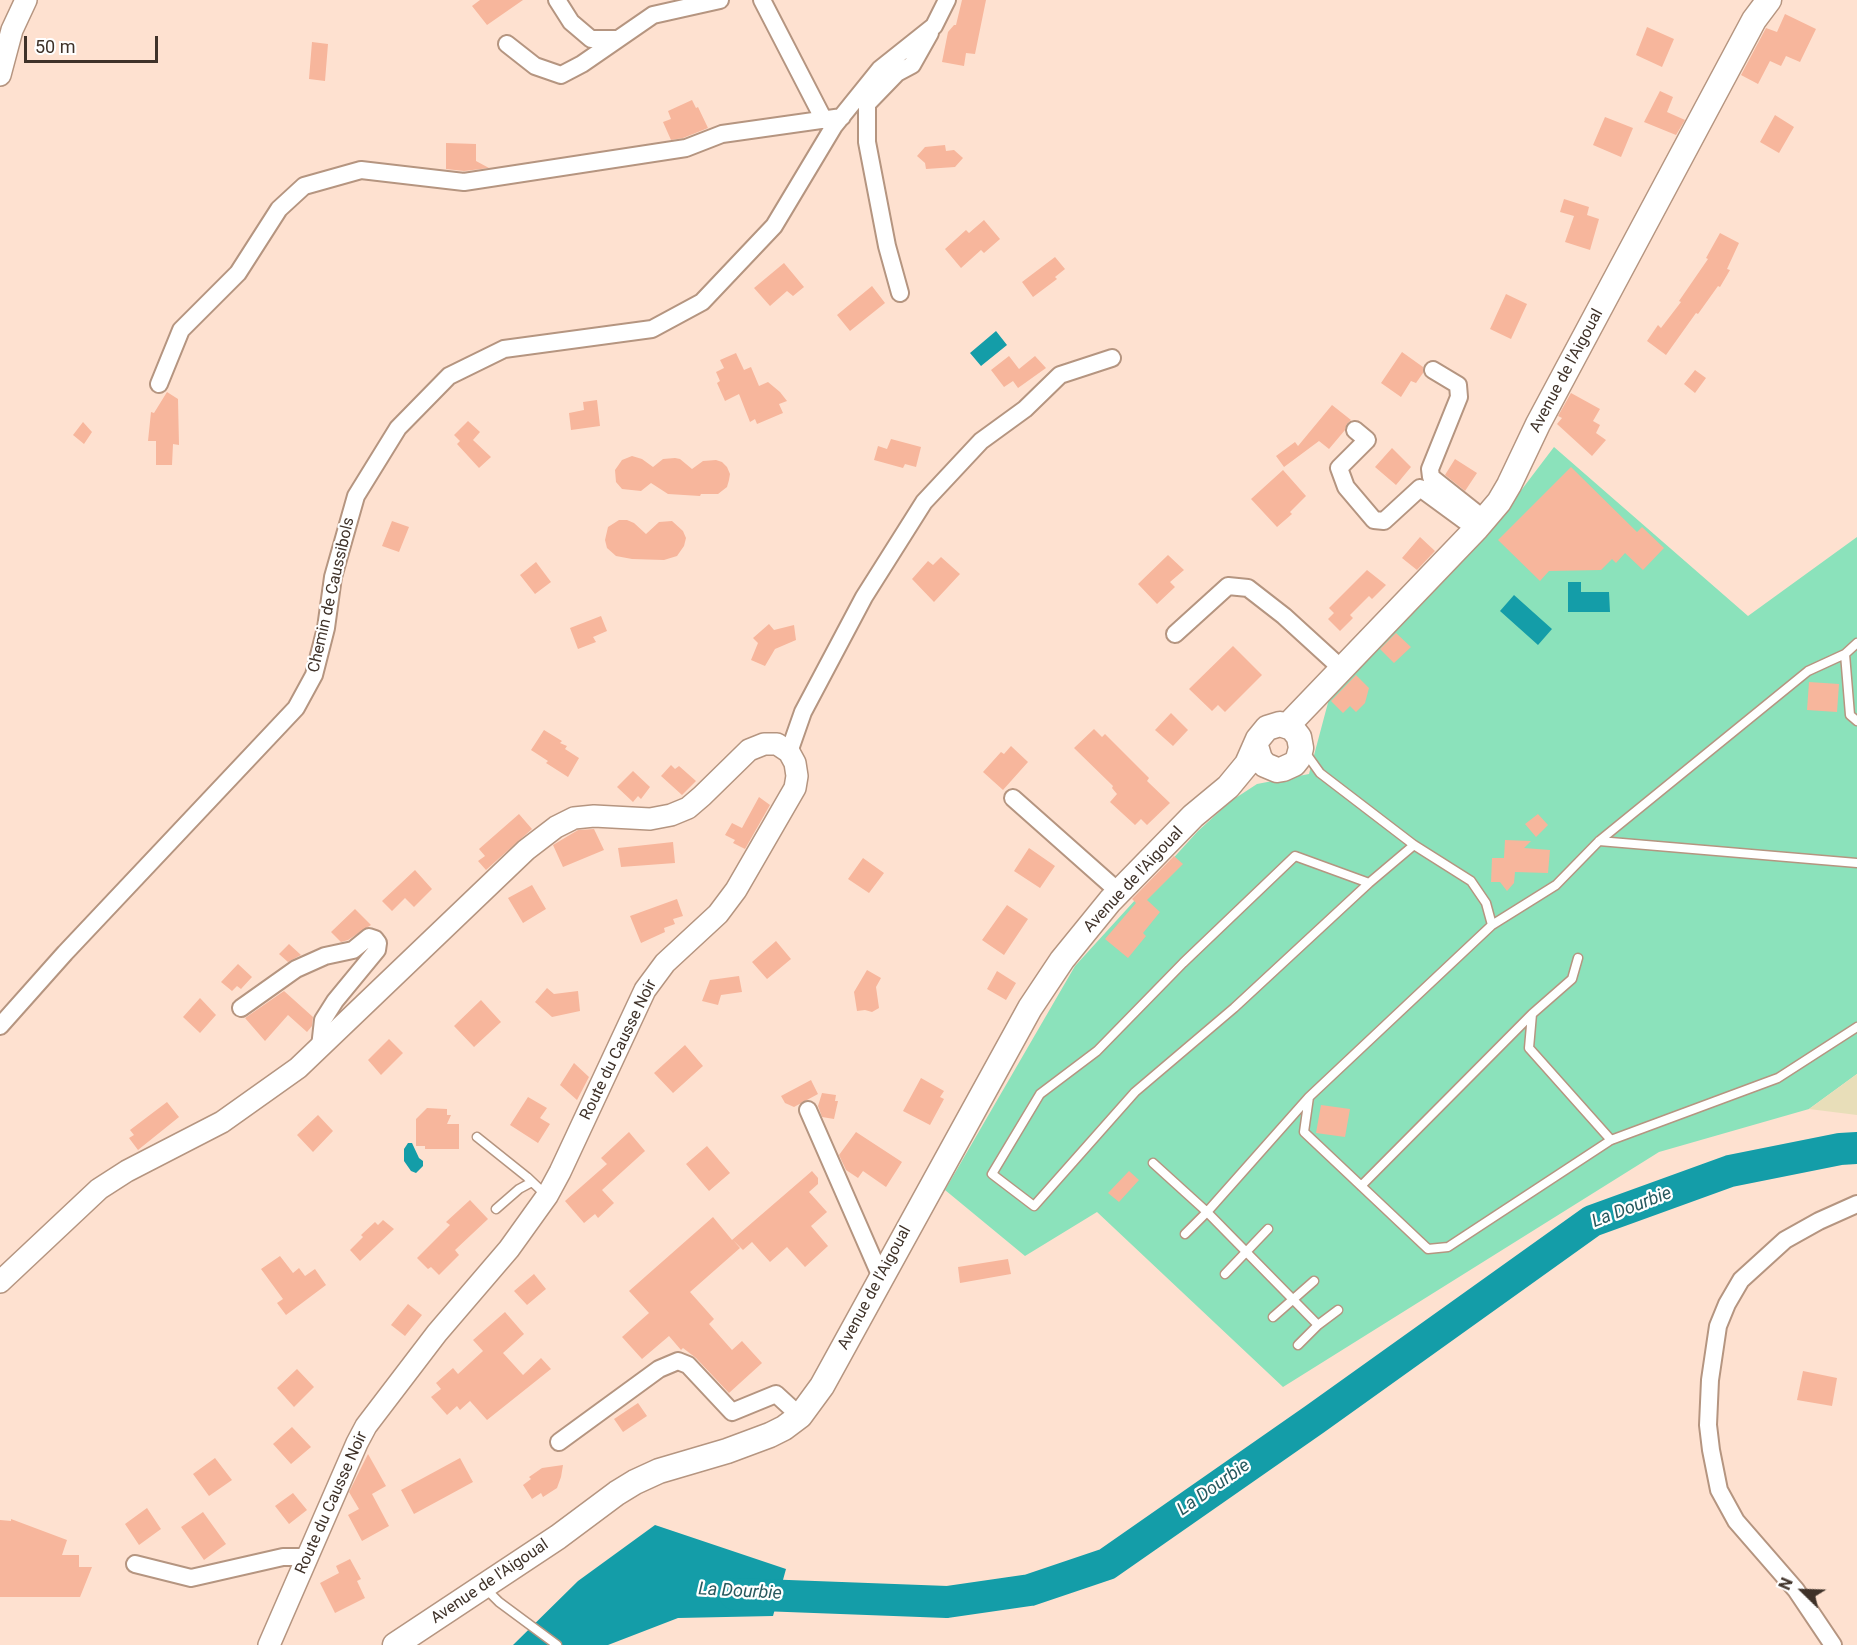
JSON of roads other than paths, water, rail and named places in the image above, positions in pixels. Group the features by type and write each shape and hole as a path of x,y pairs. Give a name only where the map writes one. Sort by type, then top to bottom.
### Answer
{"main road":[{"name":"Avenue de l'Aigoual","path":"1228,787 1294,755 1310,702 1499,502 1538,424 1754,20 1769,0"},
{"name":"Avenue de l'Aigoual","path":"395,1645 558,1537 617,1492 634,1482 658,1471 727,1451 770,1435 800,1416 822,1386 1030,1008 1062,960 1119,892 1193,816 1228,787 1247,764 1258,739 1267,728 1273,725 1294,755"},
{"path":"1256,746 1260,759 1294,755"}],"street":[{"path":"0,75 12,30 26,0"},
{"path":"557,0 571,22 591,39 618,39"},
{"path":"507,44 535,66 561,75 582,64 653,15 720,0"},
{"path":"762,0 824,120"},
{"name":"Chemin de Caussibols","path":"0,1026 65,953 296,708 314,675 326,628 333,577 356,496 398,428 448,376 504,349 652,329 702,302 774,226 834,126 880,69 934,26 947,0"},
{"path":"900,293 887,246 867,142 867,104 897,73 912,65 934,26"},
{"path":"159,384 181,330 238,273 279,209 304,186 362,170 464,182 686,148 722,134 842,117"},
{"path":"0,1282 99,1189 127,1171 222,1122 282,1080 320,1047 509,866 556,827 574,818 594,816 650,819 671,815 688,807 702,796 749,750 764,744 777,744 789,752 803,712 864,597 924,502 981,441 1025,409 1060,375 1112,358"},
{"path":"1433,370 1458,385 1459,397 1430,470 1431,477 1480,524"},
{"path":"1355,430 1367,440 1339,468 1346,487 1374,520 1384,521 1420,488 1480,524"},
{"path":"1175,634 1228,586 1248,588 1284,616 1341,668"},
{"name":"Route du Causse Noir","path":"268,1645 366,1426 437,1333 516,1241 540,1189 560,1172 645,990 665,963 718,914 736,890 795,788 797,776 795,763 789,752"},
{"path":"1013,798 1119,892"},
{"path":"241,1008 296,969 325,956 353,950 369,937 375,939 378,943 377,951 335,1001 323,1020 320,1047"},
{"path":"808,1110 881,1277"},
{"path":"1833,1645 1796,1590 1736,1521 1719,1490 1708,1425 1710,1380 1718,1326 1741,1280 1785,1240 1857,1204"},
{"path":"559,1442 659,1369 678,1361 688,1365 732,1412 776,1394 800,1416"},
{"path":"135,1564 191,1578 283,1557 307,1557"}],"lane":[{"path":"1185,1234 1309,1096 1492,925 1556,885 1599,841 1808,671 1845,654 1857,644"},
{"path":"1845,654 1850,715 1857,721"},
{"path":"1294,755 1414,845 1471,881 1486,903 1492,925"},
{"path":"1294,755 1320,773"},
{"path":"1599,841 1857,863"},
{"path":"1369,883 1295,856 1183,963 1097,1051 1040,1094 992,1174 1034,1206 1135,1092 1234,1008 1369,883 1414,845"},
{"path":"1361,1186 1533,1014 1572,979 1578,958"},
{"path":"1533,1014 1529,1048 1611,1140"},
{"path":"1309,1096 1304,1132 1428,1249 1448,1247 1611,1140 1778,1078 1857,1027"},
{"path":"477,1137 540,1189"},
{"path":"1153,1163 1207,1212 1318,1325"},
{"path":"496,1209 519,1189 540,1189"},
{"path":"1225,1274 1268,1229"},
{"path":"1273,1317 1314,1281"},
{"path":"1298,1345 1318,1325 1338,1310"},
{"path":"484,1586 499,1602 557,1645"}],"water":[{"path":"996,331 1007,345 981,366 970,353"},
{"path":"1568,582 1581,582 1581,592 1609,592 1610,612 1568,612"},
{"path":"1514,595 1552,629 1538,645 1500,611"},
{"path":"408,1143 412,1143 419,1158 423,1161 423,1166 416,1173 411,1171 404,1161 404,1149"},
{"path":"655,1525 786,1569 773,1616 678,1618 608,1645 513,1645 578,1581"}],"waterway":[{"name":"La Dourbie","path":"735,1594 947,1602 1030,1590 1107,1564 1592,1221 1730,1171 1840,1149 1857,1148"}]}
